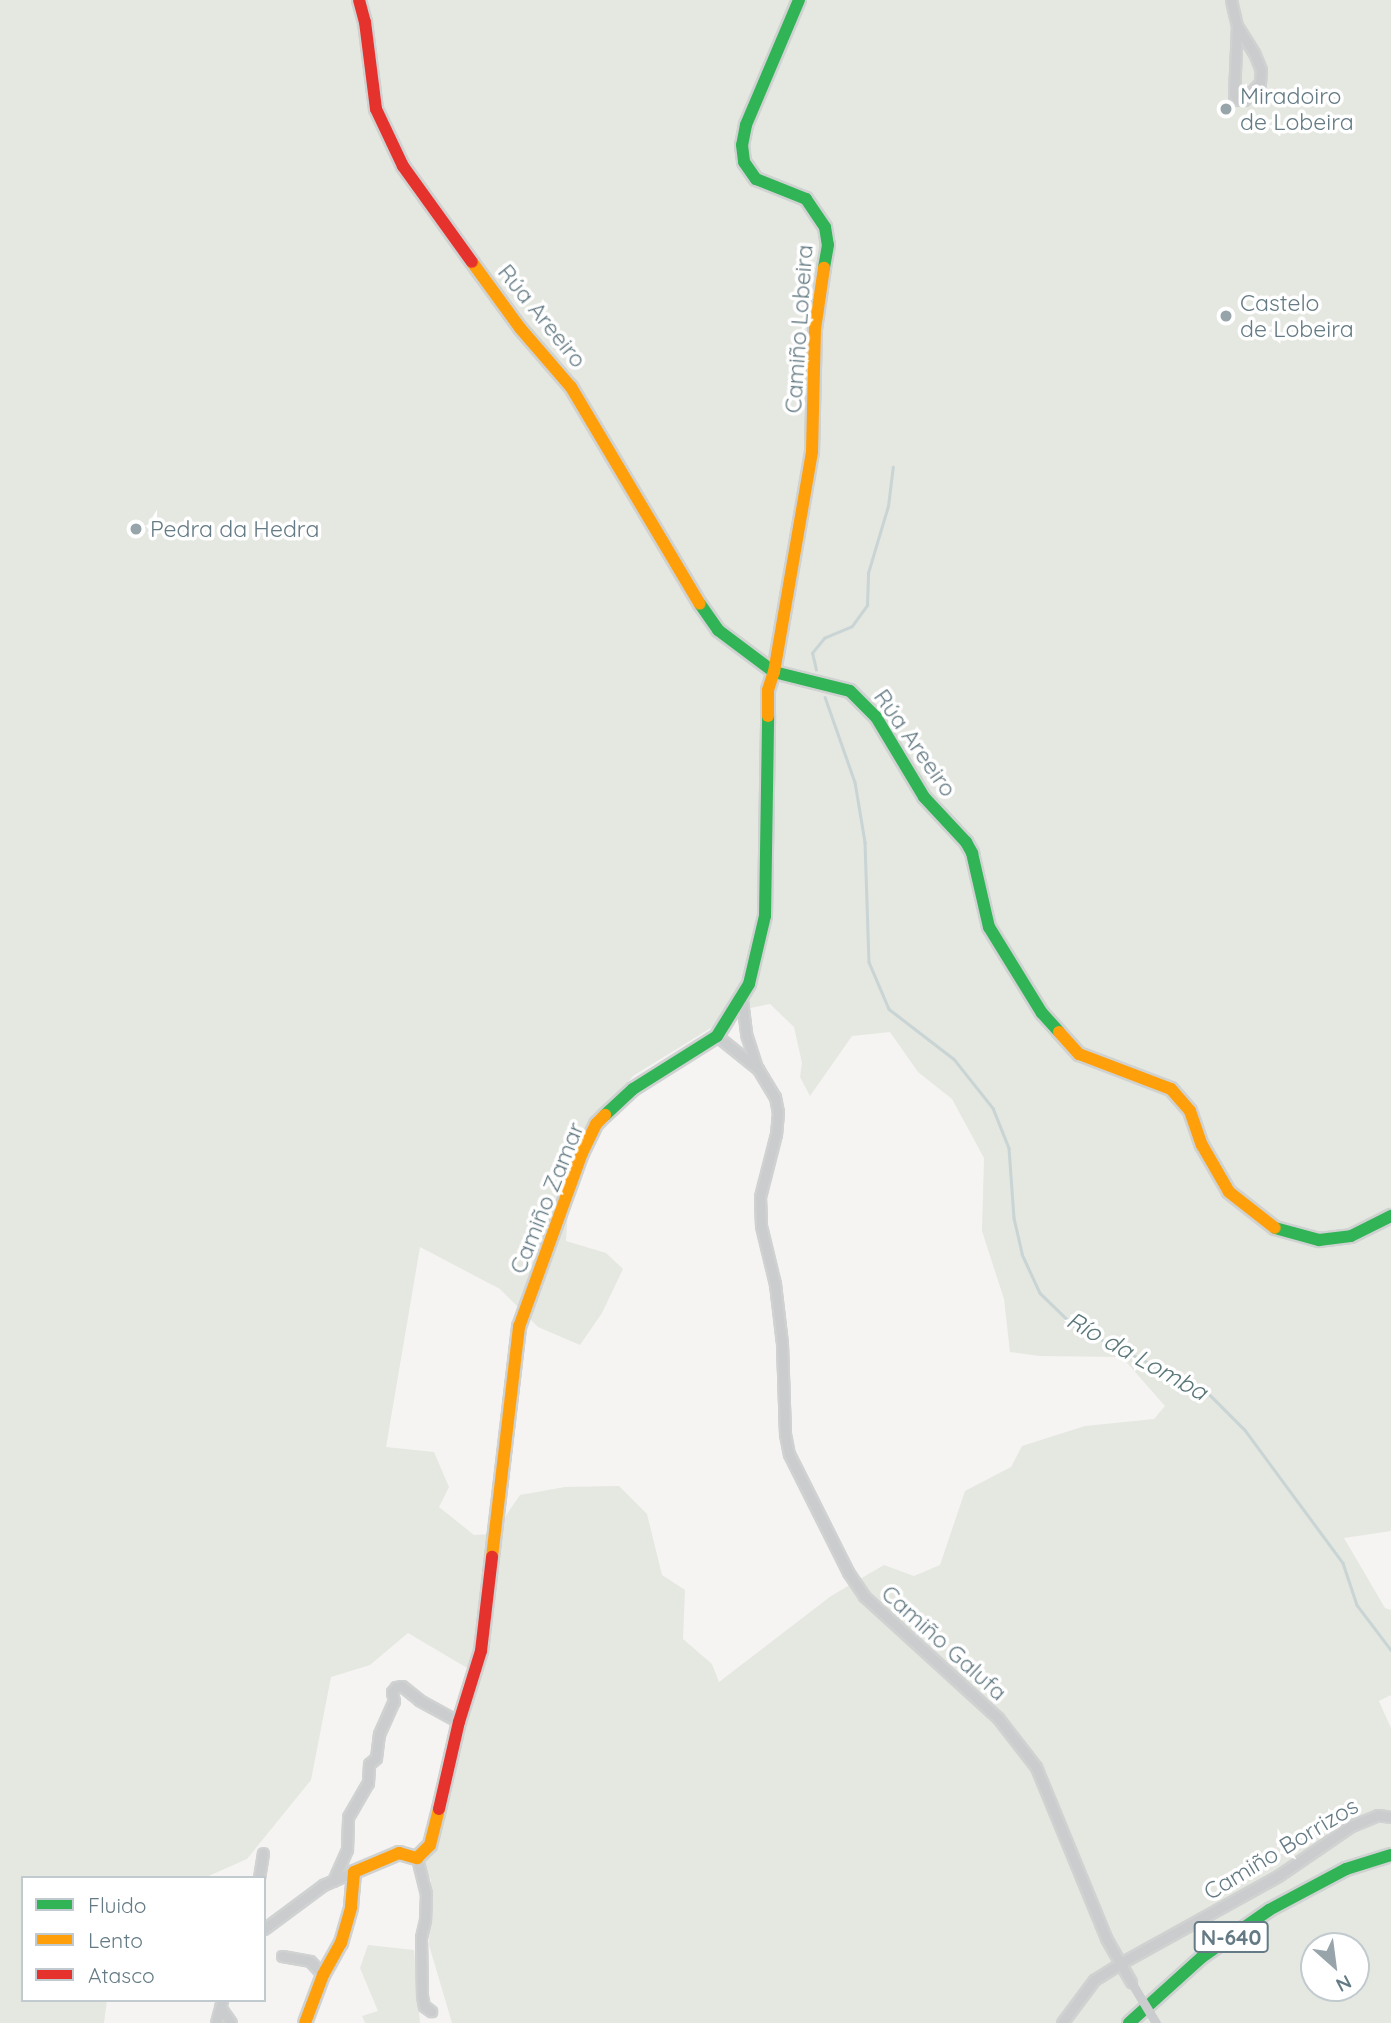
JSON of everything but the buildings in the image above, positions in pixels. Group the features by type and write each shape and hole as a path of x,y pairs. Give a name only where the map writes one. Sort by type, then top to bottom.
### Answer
{"main road":[{"name":"Rúa Areeiro","path":"359,0 365,22 376,109 403,166 520,328 571,387 692,592 718,630 774,672 802,682 832,685 850,691 863,701 876,717 923,797 966,842 972,853 989,927 1042,1013 1079,1054 1171,1089 1190,1111 1202,1145 1229,1192 1256,1218 1287,1234 1319,1240 1351,1236 1391,1216"},
{"name":"Camiño Lobeira","path":"774,672 812,451 815,330 828,245 825,227 806,199 755,179 744,162 742,145 746,125 790,27 799,0"},
{"name":"Camiño Zamar","path":"417,1858 430,1845 459,1722 482,1640 519,1327 582,1153 596,1124 633,1088 717,1036 742,1000 765,916 765,756 768,690 774,672"},
{"path":"305,2023 323,1975 341,1943 351,1908 354,1872 399,1853 417,1858"},
{"name":"N-640","path":"1129,2023 1213,1949 1269,1910 1346,1869 1391,1855"}],"street":[{"path":"1231,0 1237,26 1234,95 1238,100 1244,100 1260,83 1261,70 1237,26"},
{"name":"Camiño Galufa","path":"742,1000 746,1034 758,1069 775,1097 778,1112 776,1134 760,1197 761,1226 775,1284 782,1344 785,1434 789,1454 848,1572 864,1596 998,1718 1036,1767 1105,1938 1156,2023"},
{"name":"Camiño Galufa","path":"717,1036 758,1069"},
{"path":"333,1881 348,1849 348,1817 368,1783 369,1764 376,1758 379,1734 394,1701 393,1692 396,1687 402,1686 419,1700 459,1722"},
{"name":"Camiño Borrizos","path":"1062,2023 1094,1980 1121,1963 1278,1876 1351,1826 1378,1815 1391,1817"},
{"path":"259,1876 263,1853"},
{"path":"417,1858 426,1893 421,1938 422,1996 424,2006 431,2011"},
{"path":"266,1927 333,1881 354,1872"},
{"path":"282,1956 310,1961 323,1975"},
{"path":"216,2023 221,2004"},
{"path":"221,2004 231,2023"}],"shaded area":[{"path":"0,0 1391,0 1391,1531 1344,1538 1385,1608 1391,1610 1391,1695 1379,1701 1391,1728 1391,2023 452,2023 429,1945 431,1880 417,1858 452,1762 474,1672 408,1633 370,1665 331,1677 311,1780 247,1859 209,1876 21,1876 21,2002 107,2002 104,2023 0,2023","holes":["770,1004 794,1027 802,1063 800,1077 810,1096 852,1036 890,1032 918,1072 952,1099 984,1158 982,1231 1004,1299 1010,1352 1039,1356 1122,1357 1165,1406 1154,1419 1085,1426 1022,1446 1011,1467 965,1491 940,1565 914,1576 884,1565 831,1596 719,1682 712,1664 683,1639 685,1590 662,1575 647,1514 619,1486 565,1487 520,1495 493,1534 474,1535 439,1507 449,1487 434,1452 386,1447 420,1247 500,1289 538,1327 580,1345 602,1313 623,1269 606,1253 566,1241 572,1147 633,1076 740,1010"]},
{"path":"368,1945 414,1950 420,2023 365,2023 362,2016 378,2011 360,1968"}],"waterway":[{"name":"Río da Lomba","path":"816,670 812,653 824,638 852,626 867,605 868,573 888,506 893,467"},
{"name":"Río da Lomba","path":"825,697 855,782 865,842 869,962 889,1009 954,1059 993,1108 1009,1148 1014,1218 1022,1254 1040,1293 1074,1326 1206,1391 1245,1430 1343,1563 1357,1605 1391,1650"}],"traffic: fast":[{"path":"799,0 746,125 742,145 744,162 756,179 806,199 825,227 828,245 824,268"},
{"path":"700,604 718,630 774,672 850,691 876,717 924,797 966,842 972,853 989,927 1042,1013 1059,1032"},
{"path":"605,1115 633,1089 717,1036 749,984 765,916 768,716"},
{"path":"1275,1228 1319,1240 1351,1236 1391,1216"},
{"path":"1129,2023 1202,1957 1269,1910 1346,1869 1391,1855"}],"traffic: slow":[{"path":"472,262 520,328 571,387 700,604"},
{"path":"768,716 768,690 774,672 812,451 815,329 824,268"},
{"path":"1059,1032 1079,1054 1171,1089 1190,1111 1202,1145 1229,1192 1275,1228"},
{"path":"492,1557 519,1327 582,1153 596,1124 605,1115"},
{"path":"305,2023 323,1975 341,1943 351,1907 354,1872 399,1853 417,1858 430,1845 439,1809"}],"traffic: jam":[{"path":"359,0 365,22 376,109 403,166 472,262"},
{"path":"439,1809 459,1722 481,1651 492,1557"}],"place":[{"name":"Miradoiro de Lobeira","path":"1226,109"},
{"name":"Castelo de Lobeira","path":"1226,316"},
{"name":"Pedra da Hedra","path":"136,529"}]}
